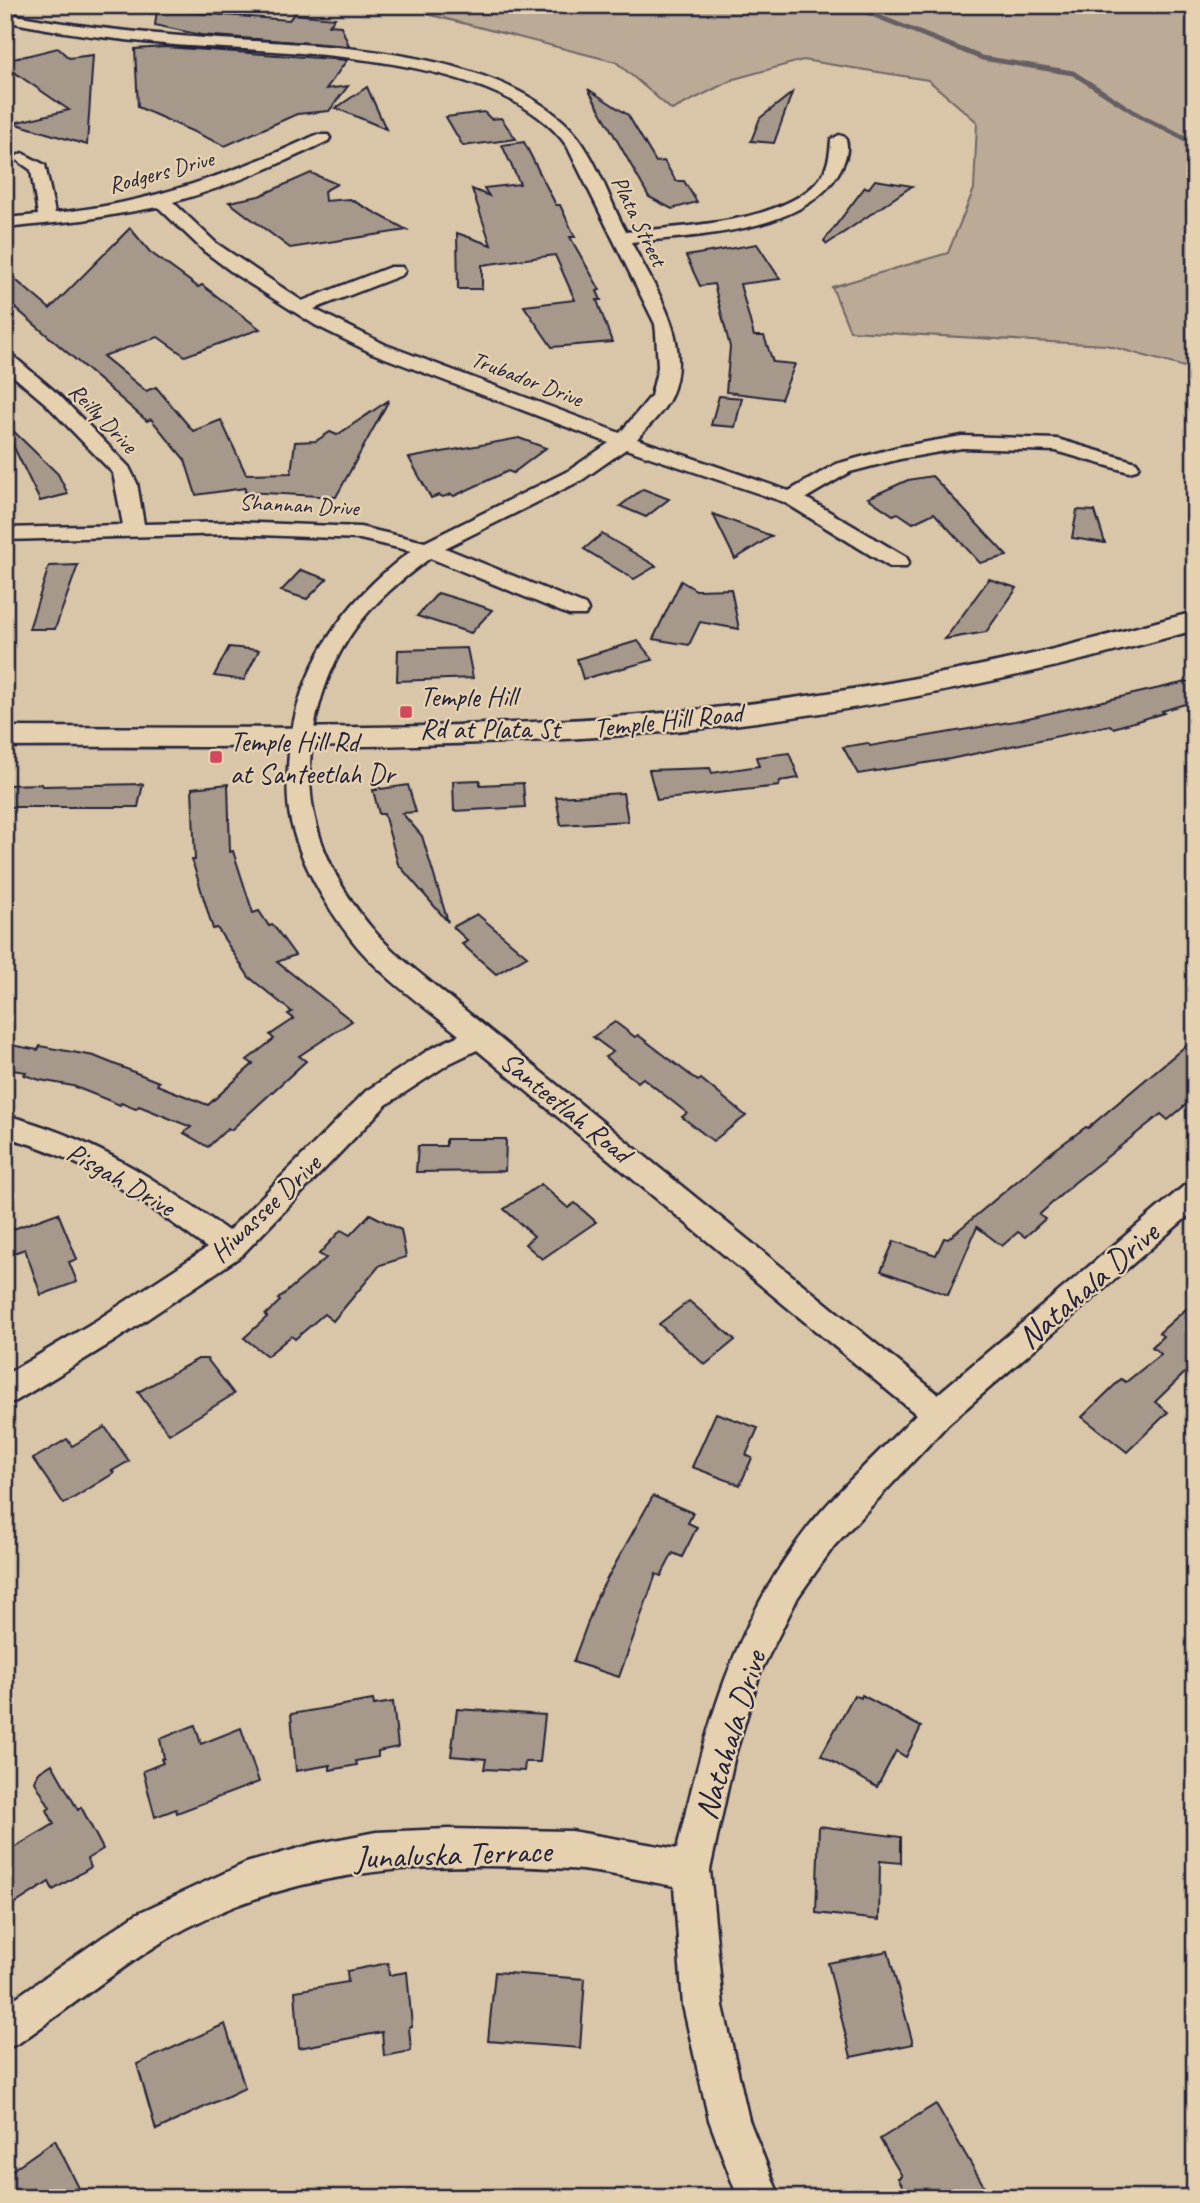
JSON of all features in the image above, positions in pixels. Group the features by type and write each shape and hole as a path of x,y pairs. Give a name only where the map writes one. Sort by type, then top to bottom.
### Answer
{"main road":[{"name":"Temple Hill Road","path":"5,737 560,730 665,722 780,709 890,692 1097,649 1195,621"}],"street":[{"path":"17,23 46,5"},
{"name":"Plata Street","path":"17,23 370,56 469,76 521,98 559,125 574,143 664,324 669,348 662,397 625,442 586,471 428,549 370,595 343,628 320,669 300,735"},
{"name":"Rodgers Drive","path":"5,223 110,211 161,200 256,168 322,138"},
{"path":"620,238 720,227 783,211 807,198 823,184 837,163 839,140"},
{"path":"22,158 38,168 47,218"},
{"name":"Trubador Drive","path":"161,200 210,247 242,271 321,320 379,349 625,442 791,498 898,562"},
{"path":"302,307 396,271"},
{"name":"Reilly Drive","path":"5,359 52,399 122,471 127,483 135,528"},
{"path":"791,498 843,468 898,453 962,442 1057,445 1129,466"},
{"name":"Shannan Drive","path":"5,534 135,528 323,530 360,533 428,549 577,610"},
{"name":"Santeetlah Road","path":"300,735 301,812 316,855 336,898 363,936 480,1037 938,1413"},
{"name":"Hiwassee Drive","path":"5,1391 139,1309 230,1248 376,1098 440,1056 480,1037"},
{"name":"Pisgah Drive","path":"5,1126 27,1130 93,1157 137,1183 230,1248"},
{"name":"Natahala Drive","path":"759,2198 729,2120 704,2006 691,1870 717,1755 744,1670 786,1586 822,1535 938,1413 1195,1193"},
{"name":"Junaluska Terrace","path":"5,2029 150,1928 246,1882 314,1863 376,1851 448,1848 571,1850 691,1870"}],"shaded area":[{"path":"419,5 1195,5 1195,370 1106,345 850,331 832,287 948,253 974,189 977,122 928,80 803,60 734,79 672,110 616,62 427,14"}],"building":[{"path":"157,10 289,20 294,14 335,18 329,25 341,26 349,46 201,35 155,25"},
{"path":"165,47 347,60 326,89 348,86 329,111 297,114 225,146 138,107 135,49"},
{"path":"58,48 69,58 93,55 87,145 13,123 69,110 5,66 5,61"},
{"path":"367,87 386,129 336,108"},
{"path":"588,89 628,115 656,162 664,161 676,181 684,181 697,202 672,209 649,197"},
{"path":"792,93 774,143 751,141 760,118"},
{"path":"484,112 491,119 501,118 516,139 463,146 446,117"},
{"path":"524,142 556,205 560,205 575,237 570,237 600,290 597,291 601,300 597,300 612,342 552,347 524,306 575,300 555,255 482,265 482,289 458,289 457,233 491,245 472,189 489,196 484,188 520,184 502,145"},
{"path":"311,173 337,184 324,191 325,201 350,199 407,230 290,248 229,202 259,196"},
{"path":"875,180 912,186 827,244 824,241 865,187 869,188"},
{"path":"130,228 150,252 198,287 202,285 260,329 185,356 158,337 103,356 146,391 156,387 193,431 221,420 246,474 291,473 295,442 316,441 330,432 337,435 389,400 336,497 245,492 245,488 196,495 185,460 151,419 147,421 5,299 5,271 50,309"},
{"path":"757,244 780,279 740,284 754,336 764,336 773,362 795,364 781,399 726,392 730,347 714,284 700,286 686,256"},
{"path":"719,396 742,398 735,427 711,425"},
{"path":"5,423 58,474 68,494 40,501 5,429"},
{"path":"519,438 546,448 513,473 508,471 454,496 439,495 431,498 409,458"},
{"path":"932,476 1007,556 980,563 934,513 913,523 898,513 893,515 868,498 908,480"},
{"path":"643,489 669,499 646,517 620,506"},
{"path":"1077,510 1095,511 1105,543 1072,538"},
{"path":"713,514 772,536 735,559"},
{"path":"602,534 656,566 634,579 584,549"},
{"path":"78,565 55,629 29,629 49,566"},
{"path":"301,570 327,579 307,599 281,591"},
{"path":"989,579 1017,588 986,632 945,639"},
{"path":"681,581 696,590 731,589 739,629 700,622 689,645 653,639"},
{"path":"438,593 492,610 471,633 417,616"},
{"path":"638,641 653,660 583,679 577,659"},
{"path":"229,647 259,650 244,680 214,676"},
{"path":"467,648 473,678 397,681 398,650"},
{"path":"1195,680 1195,701 1113,728 1110,725 950,759 858,774 843,747 868,743 870,746 1015,721"},
{"path":"789,753 799,778 780,781 779,786 657,800 649,770 710,768 712,773 759,766 756,757"},
{"path":"480,780 480,785 523,783 525,807 454,811 453,781"},
{"path":"374,782 381,789 408,785 416,812 402,813 422,836 448,922 398,864 384,814 379,814 373,790 377,790"},
{"path":"143,784 138,807 5,807 5,785"},
{"path":"228,784 230,852 233,851 253,913 259,911 269,926 273,925 295,955 277,962 352,1021 299,1056 306,1061 231,1130 228,1128 208,1147 184,1133 191,1127 139,1106 136,1109 121,1103 120,1105 73,1086 40,1080 24,1075 26,1072 5,1069 5,1055 11,1045 38,1050 40,1046 94,1056 208,1105 253,1064 247,1060 274,1039 270,1035 294,1019 288,1014 292,1012 249,977 217,928 213,929 192,860 195,860 192,788"},
{"path":"623,793 628,821 561,825 556,797"},
{"path":"477,914 527,956 496,974 462,944 468,941 453,927"},
{"path":"615,1022 635,1037 638,1035 698,1081 701,1079 746,1116 713,1141 682,1117 687,1113 643,1078 638,1082 605,1057 613,1052 593,1037"},
{"path":"1195,1038 1195,1097 1168,1120 1161,1114 1074,1183 1039,1215 1045,1219 1025,1237 1018,1232 1002,1246 977,1227 948,1295 881,1271 894,1241 936,1255 944,1238 948,1239 1053,1151 1088,1128"},
{"path":"446,1139 506,1139 505,1171 416,1172 418,1146 446,1146"},
{"path":"541,1184 568,1208 575,1203 596,1222 542,1259 525,1244 534,1236 504,1209"},
{"path":"58,1213 77,1259 69,1262 77,1282 41,1295 25,1249 5,1256 5,1232"},
{"path":"370,1214 401,1230 406,1257 380,1265 333,1321 324,1314 295,1339 291,1336 267,1356 244,1338 267,1317 265,1315 280,1301 278,1299 326,1258 319,1254 341,1230 350,1235"},
{"path":"689,1301 735,1340 705,1365 659,1324"},
{"path":"1195,1301 1195,1363 1155,1402 1168,1412 1127,1452 1082,1417 1121,1379 1126,1382 1161,1354 1152,1347 1163,1336 1159,1333"},
{"path":"198,1359 207,1359 234,1394 169,1434 138,1392"},
{"path":"716,1413 758,1428 746,1455 752,1458 740,1485 692,1467"},
{"path":"105,1427 129,1461 64,1504 33,1459 67,1439 72,1446"},
{"path":"653,1496 693,1513 688,1523 697,1527 682,1557 673,1553 661,1576 656,1574 619,1677 573,1662 598,1595"},
{"path":"854,1695 861,1698 862,1695 921,1727 906,1757 896,1751 877,1787 821,1755"},
{"path":"373,1700 374,1705 393,1702 398,1747 378,1751 378,1757 356,1761 357,1765 330,1770 330,1765 296,1771 291,1714"},
{"path":"457,1709 545,1715 540,1762 525,1762 524,1771 484,1769 486,1759 451,1756"},
{"path":"195,1725 201,1744 241,1728 259,1782 177,1813 176,1809 155,1817 143,1771 163,1763 160,1739"},
{"path":"52,1764 78,1810 81,1807 103,1849 87,1859 91,1867 53,1890 49,1882 16,1903 5,1881 5,1853 54,1824 47,1810 50,1808 35,1782 38,1773"},
{"path":"819,1826 901,1837 901,1863 880,1861 879,1920 816,1913"},
{"path":"888,1951 913,2044 851,2057 828,1963"},
{"path":"388,1963 389,1975 407,1972 412,2026 409,2027 411,2051 384,2056 382,2032 299,2048 295,1991 348,1982 347,1971"},
{"path":"495,1972 585,1979 580,2048 488,2041"},
{"path":"225,2024 245,2088 156,2130 137,2064"},
{"path":"936,2104 991,2198 909,2198 898,2178 902,2176 880,2139"},
{"path":"55,2140 84,2198 5,2198 5,2175"}],"waterway":[{"path":"849,5 982,58 1073,73 1140,116 1195,144"}],"place":[{"name":"Temple Hill Rd at Plata St","path":"406,712"},
{"name":"Temple Hill Rd at Santeetlah Dr","path":"216,757"}]}
